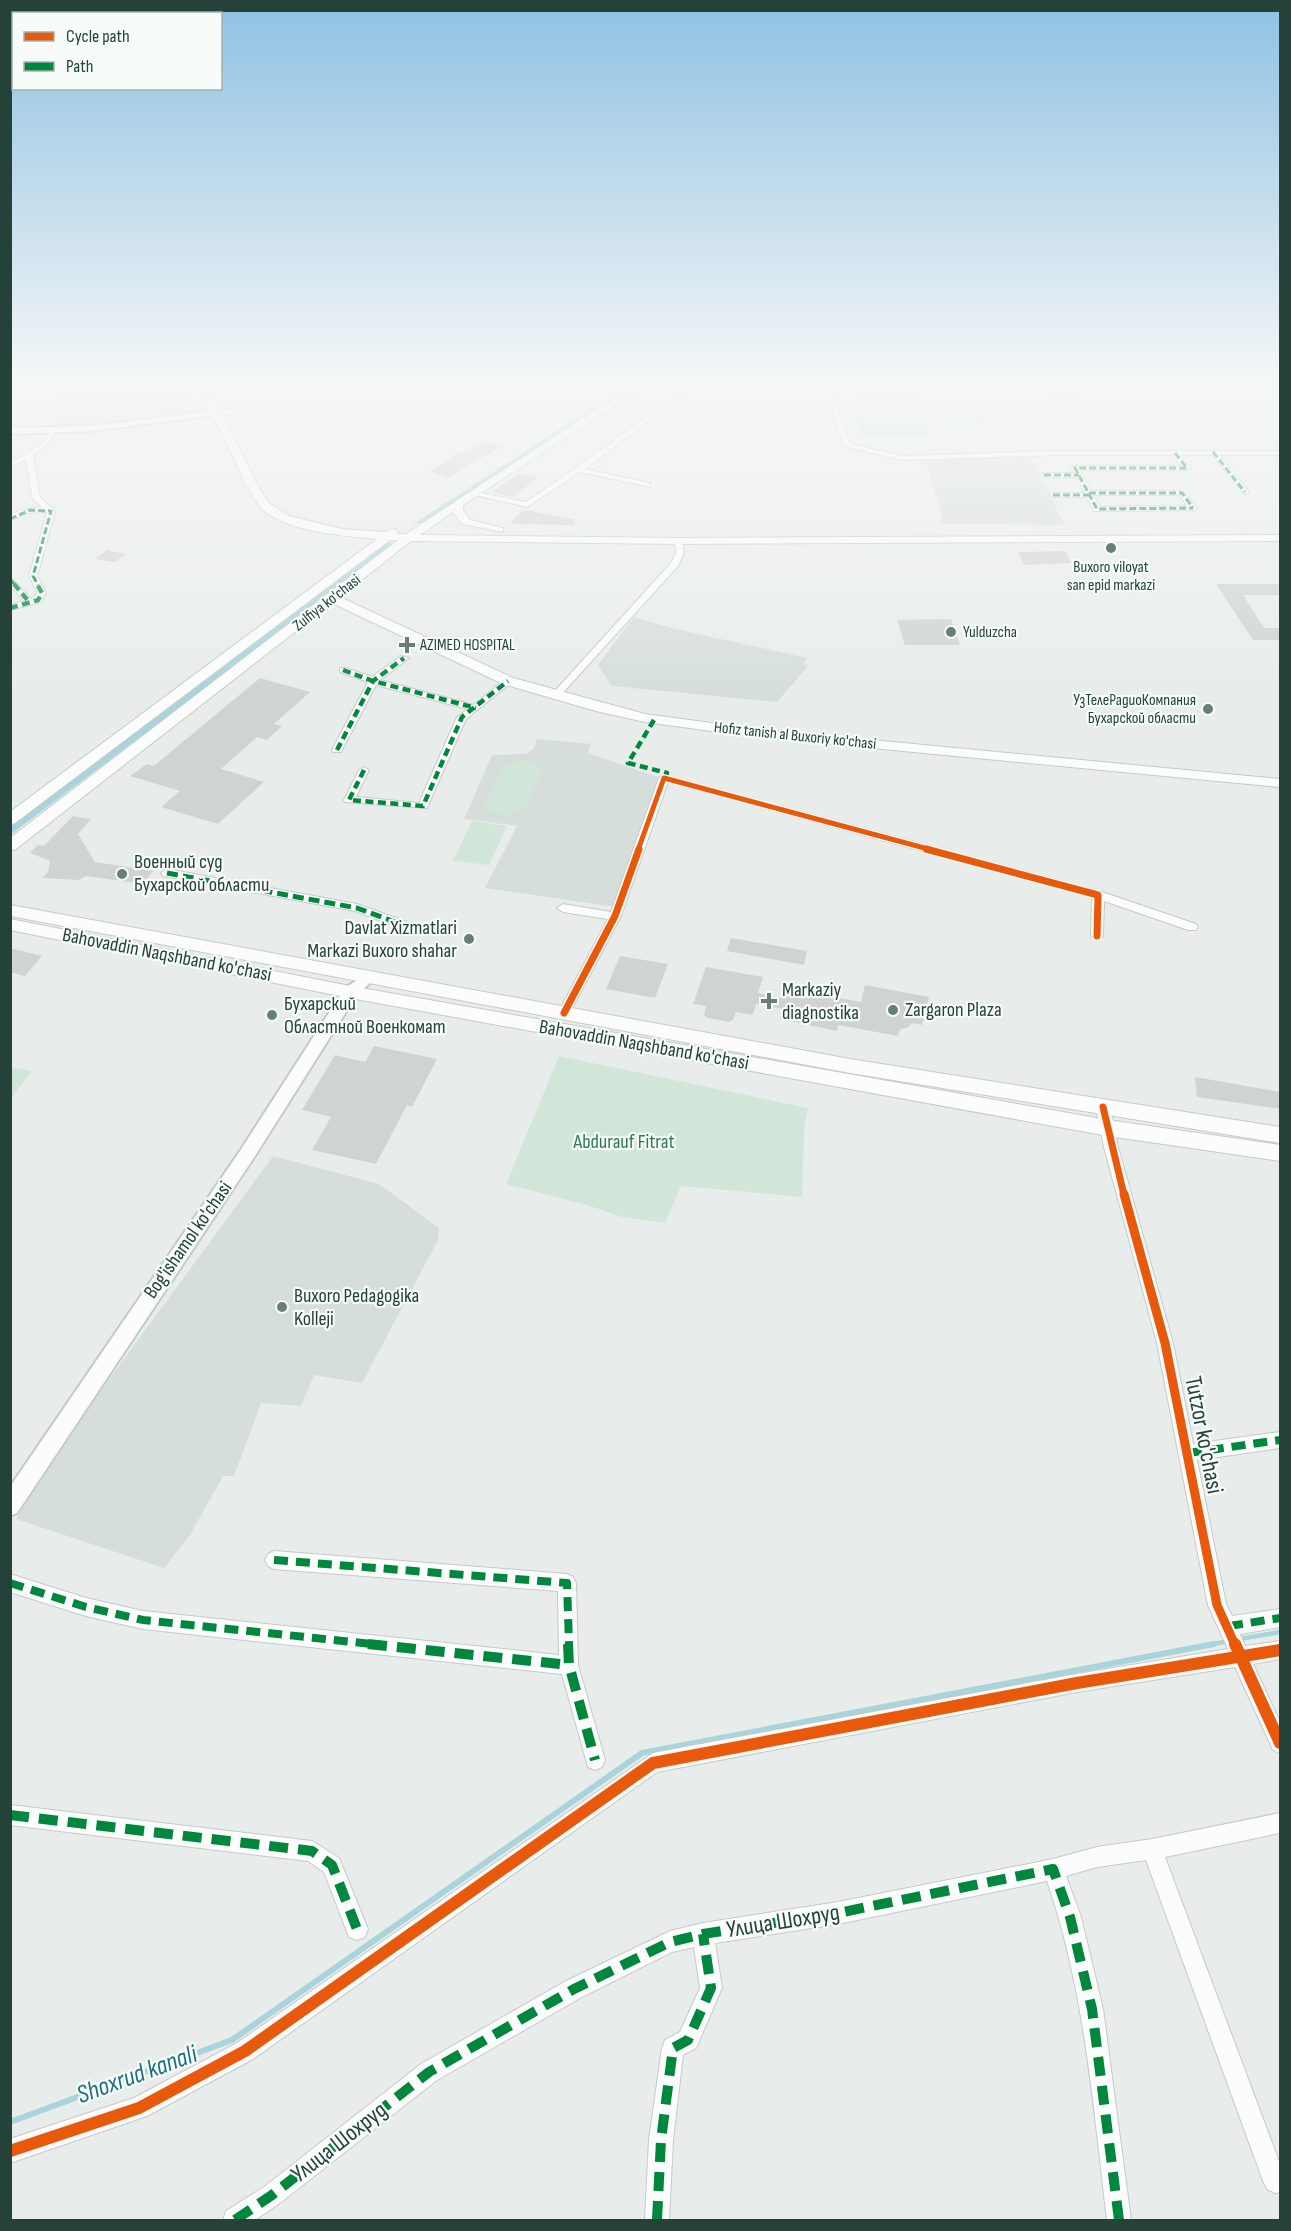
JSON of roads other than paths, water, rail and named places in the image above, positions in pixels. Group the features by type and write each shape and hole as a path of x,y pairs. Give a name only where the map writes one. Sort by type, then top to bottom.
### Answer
{"main road":[{"path":"253,486 265,504 285,518 342,532 420,529 501,535"},
{"path":"264,486 285,510 317,522 354,528 395,530 409,538 501,535 652,537 1281,532"},
{"name":"Zulfiya ko'chasi","path":"10,846 420,529 487,486"},
{"path":"458,504 457,510 466,522 501,535"},
{"name":"Zulfiya ko'chasi","path":"10,820 395,530"},
{"path":"342,532 360,546 362,555"},
{"path":"367,572 411,553 449,543 501,535"},
{"path":"652,537 678,541 1281,538"},
{"name":"Hofiz tanish al Buxoriy ko'chasi","path":"335,596 505,677 645,718 721,729 1201,771 1281,775"},
{"name":"Hofiz tanish al Buxoriy ko'chasi","path":"1201,771 1281,783"},
{"name":"Bahovaddin Naqshband ko'chasi","path":"10,910 850,1066 1281,1135"},
{"name":"Bahovaddin Naqshband ko'chasi","path":"10,924 350,992 1108,1128 1281,1153"}],"street":[{"path":"34,486 36,498 50,510"},
{"path":"475,494 527,505 555,486"},
{"path":"1053,495 1089,494 1182,493 1193,508 1097,509 1089,494 1085,486"},
{"path":"1240,486 1245,492"},
{"path":"10,519 19,512 50,510"},
{"path":"10,608 38,600 42,593 33,576 50,510"},
{"path":"559,692 675,564 680,553 678,541"},
{"path":"10,579 30,603"},
{"path":"337,750 373,681 404,658"},
{"path":"343,670 373,681 476,708"},
{"path":"364,770 350,800 423,806 462,717 476,708 505,677"},
{"path":"564,1013 615,916 664,778 1098,895 1192,927"},
{"path":"167,873 357,908 403,925"},
{"path":"1097,936 1098,895"},
{"path":"563,908 615,916"},
{"name":"Bog'ishamol ko'chasi","path":"10,1506 101,1367 247,1154 333,1023 350,992 368,978"},
{"name":"Tutzor ko'chasi","path":"1103,1107 1131,1221 1165,1343 1217,1605 1229,1626 1281,1743"},
{"path":"1188,1453 1281,1440"},
{"path":"274,1560 567,1583 568,1665 595,1760"},
{"path":"10,1583 86,1607 143,1620 568,1665"},
{"path":"1229,1626 1281,1618"},
{"path":"10,2151 139,2108 245,2051 653,1763 1077,1683 1281,1650"},
{"path":"10,1815 312,1851 332,1865 357,1929"},
{"name":"Улица Шохруд","path":"235,2220 429,2072 574,1989 670,1942 703,1934 838,1913 1053,1869 1097,1857 1152,1849 1281,1822"},
{"path":"1152,1849 1275,2181 1281,2180"},
{"path":"1053,1869 1070,1917 1092,2009 1119,2220"},
{"path":"657,2220 661,2140 673,2049 688,2040 711,1988 703,1934"}],"waterway":[{"path":"418,523 475,486"},
{"path":"10,832 392,544"},
{"name":"Shoxrud kanali","path":"1239,1639 1280,1632"},
{"name":"Shoxrud kanali","path":"1207,1645 1229,1641"},
{"name":"Shoxrud kanali","path":"10,2122 232,2040 642,1753 1214,1644"}],"place":[{"name":"Buxoro viloyat san epid markazi","path":"1111,548"},
{"name":"Yulduzcha","path":"951,632"},
{"name":"AZIMED HOSPITAL","path":"407,645"},
{"name":"УзТелеРадиоКомпания Бухарской области","path":"1208,709"},
{"name":"Военный суд Бухарской области","path":"122,874"},
{"name":"Davlat Xizmatlari Markazi Buxoro shahar","path":"469,939"},
{"name":"Markaziy diagnostika","path":"769,1001"},
{"name":"Zargaron Plaza","path":"893,1010"},
{"name":"Бухарский Областной Военкомат","path":"272,1015"},
{"name":"Buxoro Pedagogika Kolleji","path":"282,1307"}],"park label":[{"name":"Abdurauf Fitrat","path":"624,1142"}]}
